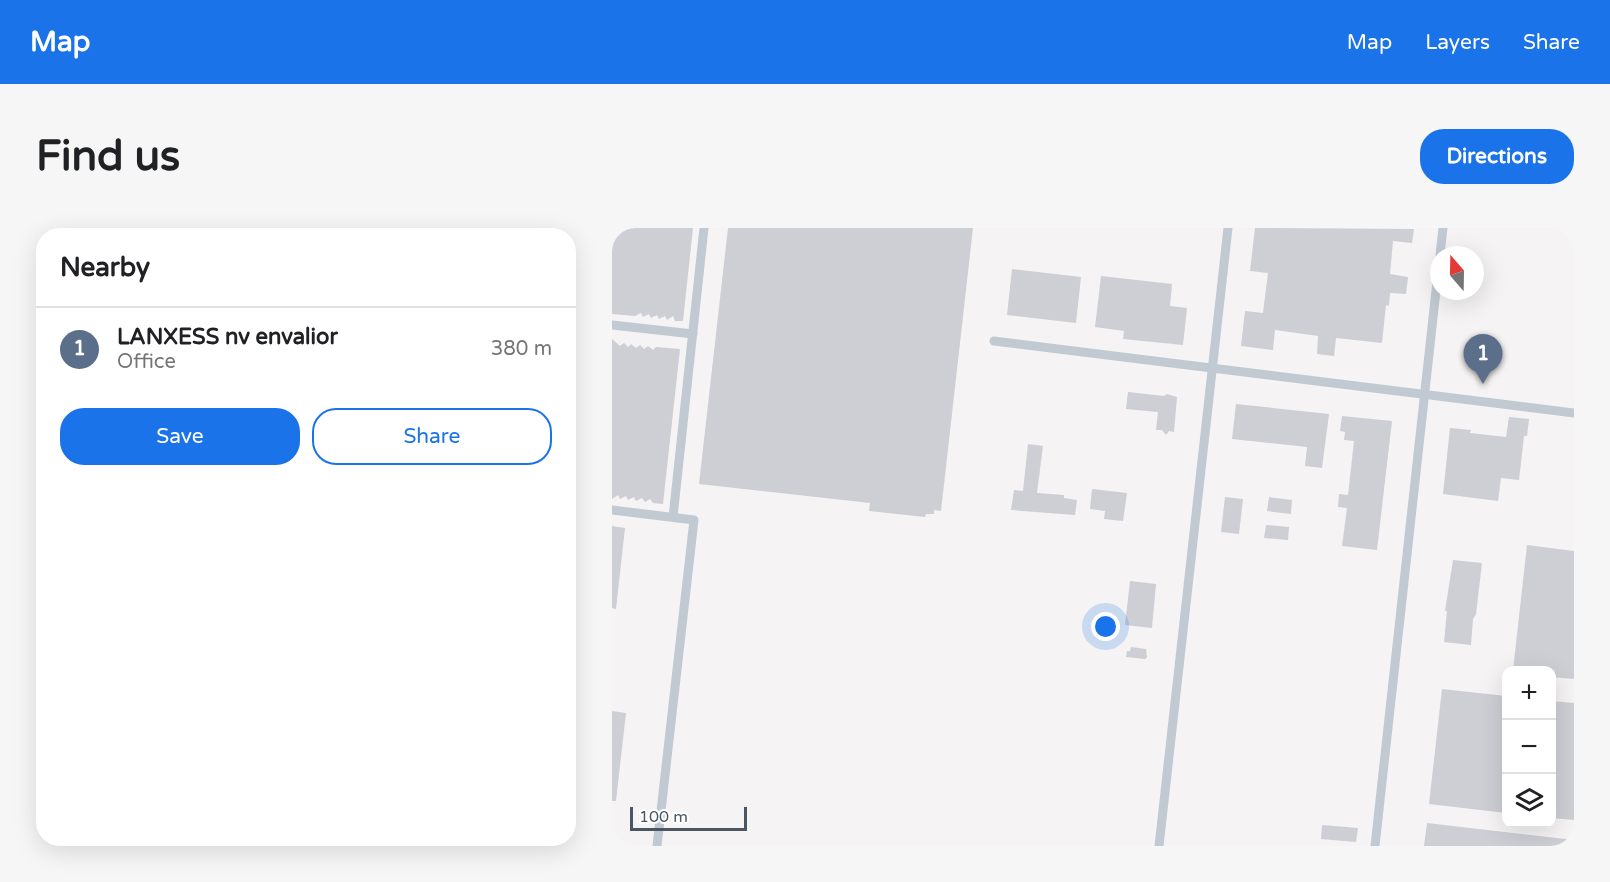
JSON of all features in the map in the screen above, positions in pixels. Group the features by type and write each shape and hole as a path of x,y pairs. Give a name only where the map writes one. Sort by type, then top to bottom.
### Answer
{"lane":[{"path":"674,517 704,228"},
{"path":"1160,846 1228,228"},
{"path":"1441,246 1443,228"},
{"path":"1375,846 1435,300"},
{"path":"612,325 693,334"},
{"path":"994,341 1574,413"},
{"path":"612,510 694,520 657,846"}],"building":[{"path":"612,228 693,228 683,321 675,321 673,316 667,320 665,316 659,319 657,315 651,318 649,314 643,317 641,313 635,316 612,314"},
{"path":"728,228 973,228 941,511 934,510 934,514 926,514 925,517 869,511 870,503 699,484"},
{"path":"1255,228 1414,229 1412,243 1393,241 1390,274 1408,277 1406,294 1390,293 1389,306 1386,305 1382,343 1336,338 1334,356 1317,354 1318,336 1275,330 1273,350 1241,346 1245,311 1263,313 1268,273 1250,271"},
{"path":"1012,269 1081,277 1076,323 1007,315"},
{"path":"1101,276 1172,284 1170,306 1187,308 1183,345 1123,339 1124,331 1095,327"},
{"path":"612,339 620,346 624,343 628,347 631,344 636,348 640,345 644,349 648,346 653,350 656,347 680,349 663,504 653,503 650,499 645,502 642,498 636,501 634,497 628,500 626,496 620,499 618,495 612,499"},
{"path":"1128,392 1164,396 1167,394 1177,397 1174,432 1169,431 1166,435 1162,430 1156,430 1158,412 1126,409"},
{"path":"1236,404 1329,414 1322,468 1305,466 1307,447 1232,439"},
{"path":"1342,416 1392,421 1377,550 1342,546 1347,508 1338,507 1339,494 1348,495 1354,441 1344,440 1345,432 1340,431"},
{"path":"1509,417 1529,419 1527,436 1524,436 1519,480 1501,478 1498,501 1443,494 1450,428 1506,437"},
{"path":"1028,444 1043,446 1037,493 1064,495 1064,498 1077,500 1075,515 1011,510 1014,490 1023,491"},
{"path":"1092,489 1127,493 1123,521 1104,519 1105,511 1090,509"},
{"path":"1225,497 1243,499 1239,534 1221,532"},
{"path":"1269,497 1292,500 1291,514 1267,511"},
{"path":"1266,525 1289,527 1288,540 1264,538"},
{"path":"612,526 625,528 616,609 612,608"},
{"path":"1527,545 1574,551 1574,679 1556,677 1556,666 1513,666"},
{"path":"1453,560 1482,563 1471,645 1444,642 1447,611 1445,611"},
{"path":"1130,581 1156,584 1152,628 1125,625"},
{"path":"1131,647 1146,649 1147,657 1145,659 1126,657"},
{"path":"1442,689 1502,696 1502,813 1429,804"},
{"path":"1556,701 1574,703 1574,820 1556,818"},
{"path":"612,711 626,713 616,801 612,801"},
{"path":"1427,823 1574,840 1574,846 1424,846"},
{"path":"1322,825 1358,828 1356,842 1321,839"}],"place":[{"name":"LANXESS nv envalior","path":"1483,384"}]}
